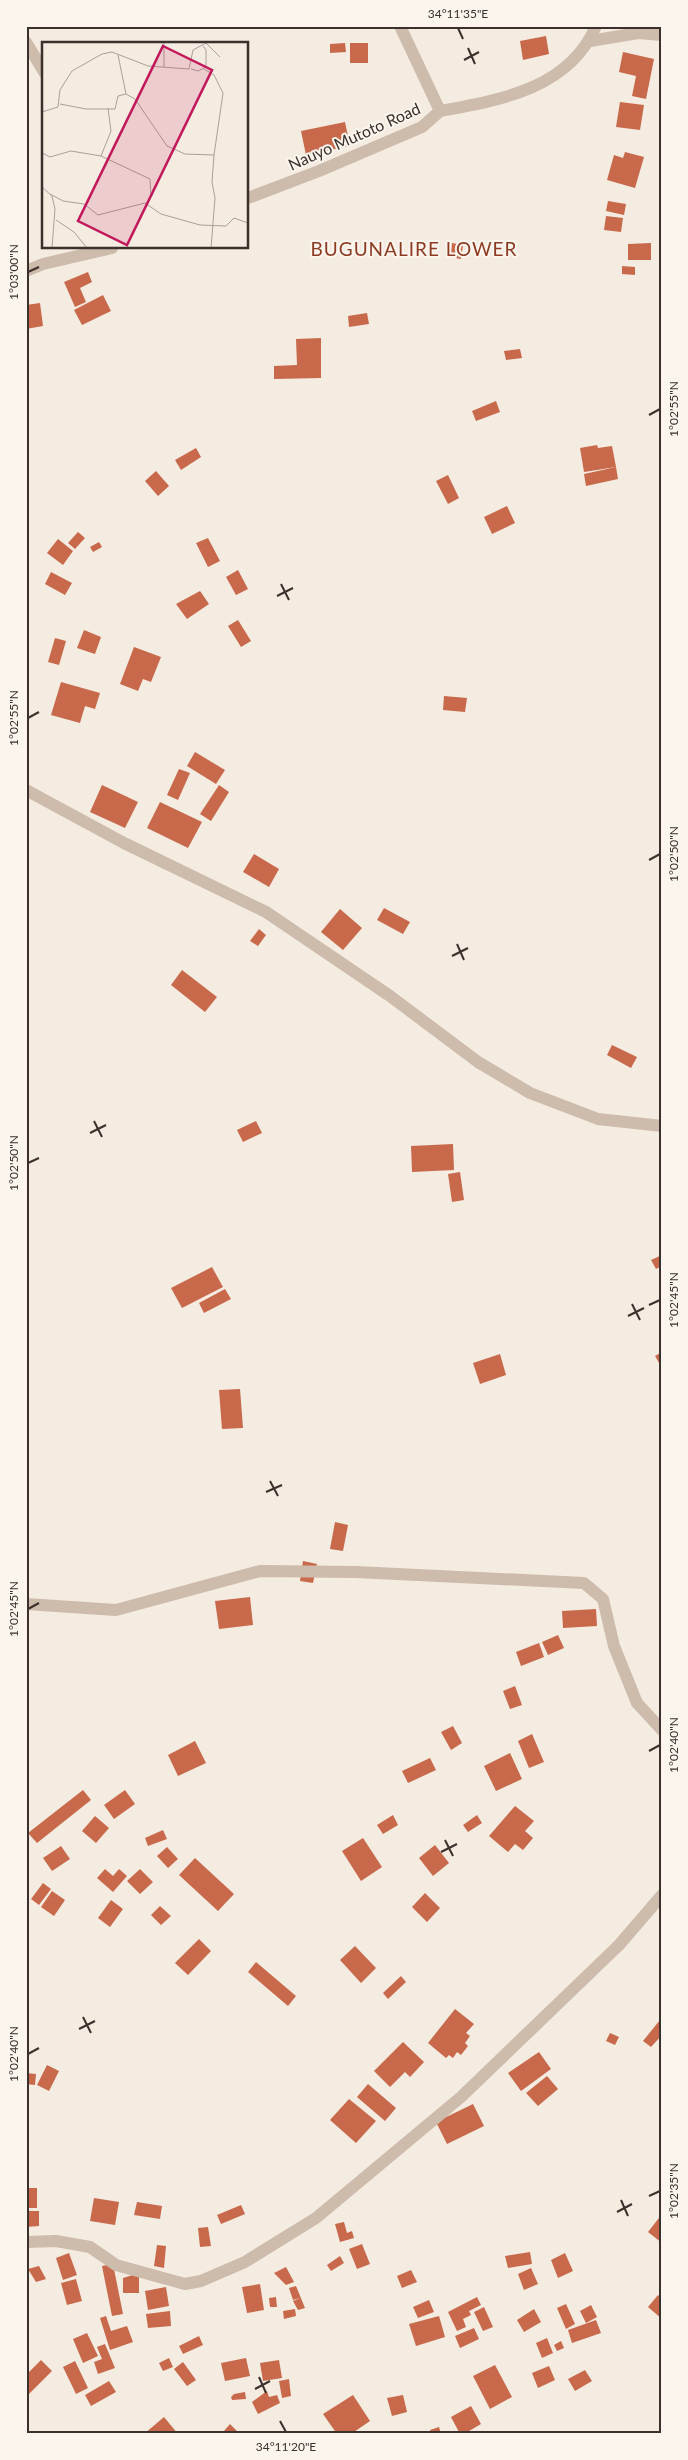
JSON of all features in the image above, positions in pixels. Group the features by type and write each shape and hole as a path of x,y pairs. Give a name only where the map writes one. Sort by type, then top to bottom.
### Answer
{"street":[{"name":"Nauyo Mutoto Road","path":"249,198 319,171 422,127 440,111 400,26"},
{"path":"440,111 490,102 536,88 568,64 590,42 596,26"},
{"path":"590,42 638,33 662,35"},
{"path":"26,42 42,69"},
{"path":"26,271 43,264 108,249"},
{"path":"26,790 124,843 266,912 390,996 478,1062 530,1092 598,1118 662,1126"},
{"path":"26,1604 116,1610 260,1571 356,1572 584,1583 603,1599 614,1646 637,1703 662,1730"},
{"path":"26,2242 56,2241 90,2247 116,2265 185,2284 201,2281 245,2262 316,2218 461,2097 619,1945 662,1895"}],"building":[{"path":"546,36 549,54 523,60 520,41"},
{"path":"345,43 346,52 330,53 330,44"},
{"path":"350,43 368,43 368,63 350,63"},
{"path":"623,52 654,59 646,99 632,96 636,76 619,72"},
{"path":"620,102 644,105 640,130 616,127"},
{"path":"345,122 350,146 306,155 301,131"},
{"path":"625,152 644,157 635,188 607,180 614,155 623,158"},
{"path":"608,201 626,204 624,215 606,211"},
{"path":"606,216 623,218 621,232 604,230"},
{"path":"452,243 463,245 461,259 450,257"},
{"path":"651,243 651,260 628,260 628,244"},
{"path":"622,266 635,267 635,275 622,274"},
{"path":"88,272 92,282 80,288 86,302 75,307 64,282"},
{"path":"103,295 111,311 82,325 74,310"},
{"path":"40,303 43,326 26,329 26,305"},
{"path":"367,313 369,324 349,327 348,316"},
{"path":"321,338 321,378 274,379 274,366 297,365 296,339"},
{"path":"520,349 522,358 506,360 504,351"},
{"path":"496,401 500,412 476,421 472,411"},
{"path":"597,445 598,448 612,446 616,467 584,472 580,448"},
{"path":"196,448 201,457 181,470 175,460"},
{"path":"616,467 618,479 586,486 584,474"},
{"path":"156,471 169,486 158,496 145,481"},
{"path":"448,475 459,498 448,504 436,481"},
{"path":"507,506 515,523 492,534 484,517"},
{"path":"78,532 85,538 75,549 68,543"},
{"path":"208,538 220,561 208,567 196,543"},
{"path":"58,539 73,551 63,565 47,553"},
{"path":"99,542 102,547 93,552 90,547"},
{"path":"238,570 248,589 236,595 226,577"},
{"path":"51,572 72,583 65,595 45,584"},
{"path":"200,591 209,604 187,619 176,604"},
{"path":"238,620 251,641 241,647 228,626"},
{"path":"84,630 101,637 95,654 77,648"},
{"path":"55,638 66,641 59,665 48,662"},
{"path":"134,647 161,657 151,682 143,679 138,691 120,684"},
{"path":"61,682 100,693 95,709 85,706 80,723 51,715"},
{"path":"444,696 467,698 465,712 443,710"},
{"path":"195,752 225,770 216,784 187,766"},
{"path":"179,769 190,773 178,800 167,795"},
{"path":"102,785 138,802 125,828 90,812"},
{"path":"219,785 229,792 211,821 200,814"},
{"path":"160,802 202,822 188,848 147,828"},
{"path":"254,854 279,869 269,887 243,872"},
{"path":"384,908 410,922 403,934 377,920"},
{"path":"340,909 362,928 343,950 321,932"},
{"path":"259,929 266,935 258,946 250,941"},
{"path":"182,970 217,997 205,1012 171,985"},
{"path":"612,1045 637,1057 631,1068 607,1055"},
{"path":"256,1121 262,1133 243,1142 237,1130"},
{"path":"453,1144 454,1170 412,1172 411,1146"},
{"path":"460,1172 464,1200 452,1202 448,1174"},
{"path":"662,1255 662,1266 656,1269 651,1260"},
{"path":"212,1267 223,1287 182,1308 171,1288"},
{"path":"225,1289 231,1299 204,1313 199,1303"},
{"path":"662,1352 662,1368 655,1356"},
{"path":"500,1354 506,1375 480,1384 473,1363"},
{"path":"240,1389 243,1428 222,1429 219,1390"},
{"path":"335,1522 348,1525 343,1551 330,1549"},
{"path":"303,1561 317,1564 313,1583 300,1581"},
{"path":"250,1597 253,1625 219,1629 215,1601"},
{"path":"596,1609 597,1626 563,1628 562,1611"},
{"path":"558,1635 564,1648 548,1655 542,1642"},
{"path":"539,1643 544,1657 521,1666 516,1652"},
{"path":"515,1686 522,1705 510,1709 503,1691"},
{"path":"453,1726 462,1743 451,1750 441,1732"},
{"path":"532,1734 544,1762 529,1768 518,1741"},
{"path":"195,1741 206,1763 178,1776 168,1755"},
{"path":"510,1753 522,1779 496,1791 484,1766"},
{"path":"430,1758 436,1770 408,1783 402,1771"},
{"path":"83,1790 91,1800 37,1843 28,1833"},
{"path":"125,1790 135,1804 114,1819 104,1805"},
{"path":"515,1806 534,1821 525,1831 533,1838 523,1850 515,1844 508,1852 489,1836"},
{"path":"393,1815 398,1825 383,1834 377,1825"},
{"path":"477,1815 482,1823 468,1832 463,1825"},
{"path":"95,1816 109,1828 96,1843 82,1831"},
{"path":"163,1830 167,1839 148,1846 145,1838"},
{"path":"363,1838 382,1867 361,1881 342,1851"},
{"path":"435,1845 449,1863 433,1876 419,1858"},
{"path":"61,1846 70,1859 52,1871 43,1858"},
{"path":"167,1847 178,1859 168,1868 157,1856"},
{"path":"195,1858 234,1894 218,1911 179,1875"},
{"path":"105,1869 113,1876 119,1869 127,1876 113,1892 97,1878"},
{"path":"140,1869 153,1882 140,1894 127,1881"},
{"path":"43,1883 51,1889 39,1905 31,1899"},
{"path":"52,1891 65,1900 54,1916 41,1907"},
{"path":"425,1893 440,1908 427,1922 412,1907"},
{"path":"111,1900 123,1909 110,1927 98,1918"},
{"path":"160,1906 171,1916 161,1925 151,1915"},
{"path":"199,1939 211,1951 188,1975 175,1963"},
{"path":"355,1946 376,1968 361,1983 340,1960"},
{"path":"256,1962 296,1996 288,2006 248,1972"},
{"path":"401,1976 406,1982 388,1999 383,1993"},
{"path":"455,2009 474,2024 466,2033 470,2036 465,2043 468,2046 461,2055 457,2052 453,2058 449,2055 446,2058 428,2043"},
{"path":"660,2020 662,2035 651,2047 643,2041"},
{"path":"610,2033 619,2037 615,2045 606,2041"},
{"path":"403,2042 424,2062 410,2077 405,2072 390,2087 374,2071"},
{"path":"539,2052 551,2069 521,2091 508,2073"},
{"path":"47,2065 59,2071 49,2091 37,2085"},
{"path":"26,2073 36,2074 35,2085 26,2084"},
{"path":"547,2076 558,2089 538,2106 526,2093"},
{"path":"368,2084 396,2108 385,2121 357,2097"},
{"path":"349,2099 376,2121 356,2143 330,2120"},
{"path":"473,2104 484,2126 447,2144 436,2122"},
{"path":"26,2188 37,2188 37,2208 26,2208"},
{"path":"94,2198 119,2202 115,2225 90,2221"},
{"path":"137,2202 162,2206 160,2219 134,2215"},
{"path":"241,2205 245,2214 221,2224 217,2215"},
{"path":"26,2211 39,2211 39,2226 26,2227"},
{"path":"662,2214 662,2243 648,2232"},
{"path":"344,2222 347,2233 352,2231 354,2238 340,2242 335,2224"},
{"path":"208,2227 211,2246 200,2247 198,2228"},
{"path":"362,2244 370,2264 357,2269 349,2249"},
{"path":"157,2245 166,2246 164,2268 154,2266"},
{"path":"530,2252 532,2264 508,2268 505,2256"},
{"path":"69,2253 77,2275 63,2280 56,2258"},
{"path":"565,2253 573,2271 558,2278 551,2260"},
{"path":"340,2256 344,2263 331,2271 327,2265"},
{"path":"113,2264 123,2314 112,2316 102,2266"},
{"path":"39,2266 46,2279 36,2282 28,2269"},
{"path":"286,2267 294,2282 286,2285 274,2273"},
{"path":"531,2268 538,2284 524,2290 518,2274"},
{"path":"411,2270 417,2282 402,2288 397,2276"},
{"path":"139,2273 139,2293 123,2293 123,2278"},
{"path":"76,2279 82,2301 67,2305 61,2283"},
{"path":"260,2284 264,2310 247,2313 242,2287"},
{"path":"296,2286 305,2308 298,2310 293,2301 300,2298 293,2300 289,2288"},
{"path":"166,2287 169,2306 148,2310 145,2291"},
{"path":"658,2295 662,2299 662,2319 648,2307"},
{"path":"276,2297 277,2307 270,2307 269,2298"},
{"path":"477,2297 481,2305 469,2311 471,2315 463,2319 466,2327 457,2331 448,2312"},
{"path":"429,2300 434,2312 418,2318 413,2307"},
{"path":"566,2304 575,2324 566,2329 557,2308"},
{"path":"591,2305 597,2317 586,2323 580,2311"},
{"path":"484,2307 493,2327 483,2331 474,2312"},
{"path":"295,2309 296,2316 284,2319 283,2311"},
{"path":"534,2309 541,2322 524,2332 517,2320"},
{"path":"170,2311 171,2326 148,2328 146,2314"},
{"path":"106,2316 111,2331 127,2326 133,2342 110,2350 100,2318"},
{"path":"439,2316 445,2337 416,2346 409,2324"},
{"path":"596,2320 601,2333 572,2343 568,2330"},
{"path":"474,2328 479,2339 460,2348 455,2336"},
{"path":"87,2333 98,2356 83,2363 73,2339"},
{"path":"199,2336 203,2345 183,2354 179,2346"},
{"path":"547,2338 553,2353 542,2358 536,2343"},
{"path":"561,2341 564,2348 557,2351 554,2345"},
{"path":"105,2344 115,2368 98,2374 94,2362 102,2359 97,2347"},
{"path":"169,2358 173,2367 163,2371 159,2363"},
{"path":"246,2358 250,2376 225,2381 221,2363"},
{"path":"41,2360 52,2371 26,2397 26,2375"},
{"path":"279,2360 282,2378 263,2381 260,2363"},
{"path":"75,2361 88,2388 76,2394 63,2367"},
{"path":"183,2362 196,2380 187,2386 174,2369"},
{"path":"495,2365 512,2397 490,2409 473,2376"},
{"path":"549,2366 555,2380 538,2388 532,2373"},
{"path":"585,2370 592,2381 575,2391 568,2379"},
{"path":"289,2379 291,2396 282,2398 279,2381"},
{"path":"109,2381 116,2392 91,2406 85,2395"},
{"path":"267,2391 269,2397 277,2395 280,2403 258,2414 252,2402"},
{"path":"245,2392 246,2399 232,2400 231,2397 234,2394"},
{"path":"353,2395 370,2421 351,2434 337,2434 323,2414"},
{"path":"403,2395 407,2412 392,2416 387,2398"},
{"path":"471,2406 481,2424 464,2434 460,2434 451,2417"},
{"path":"164,2417 178,2434 144,2434"},
{"path":"230,2424 238,2434 226,2434 224,2431"},
{"path":"439,2427 441,2434 431,2434 430,2430"}],"district":[{"name":"BUGUNALIRE LOWER","path":"414,248"}]}
